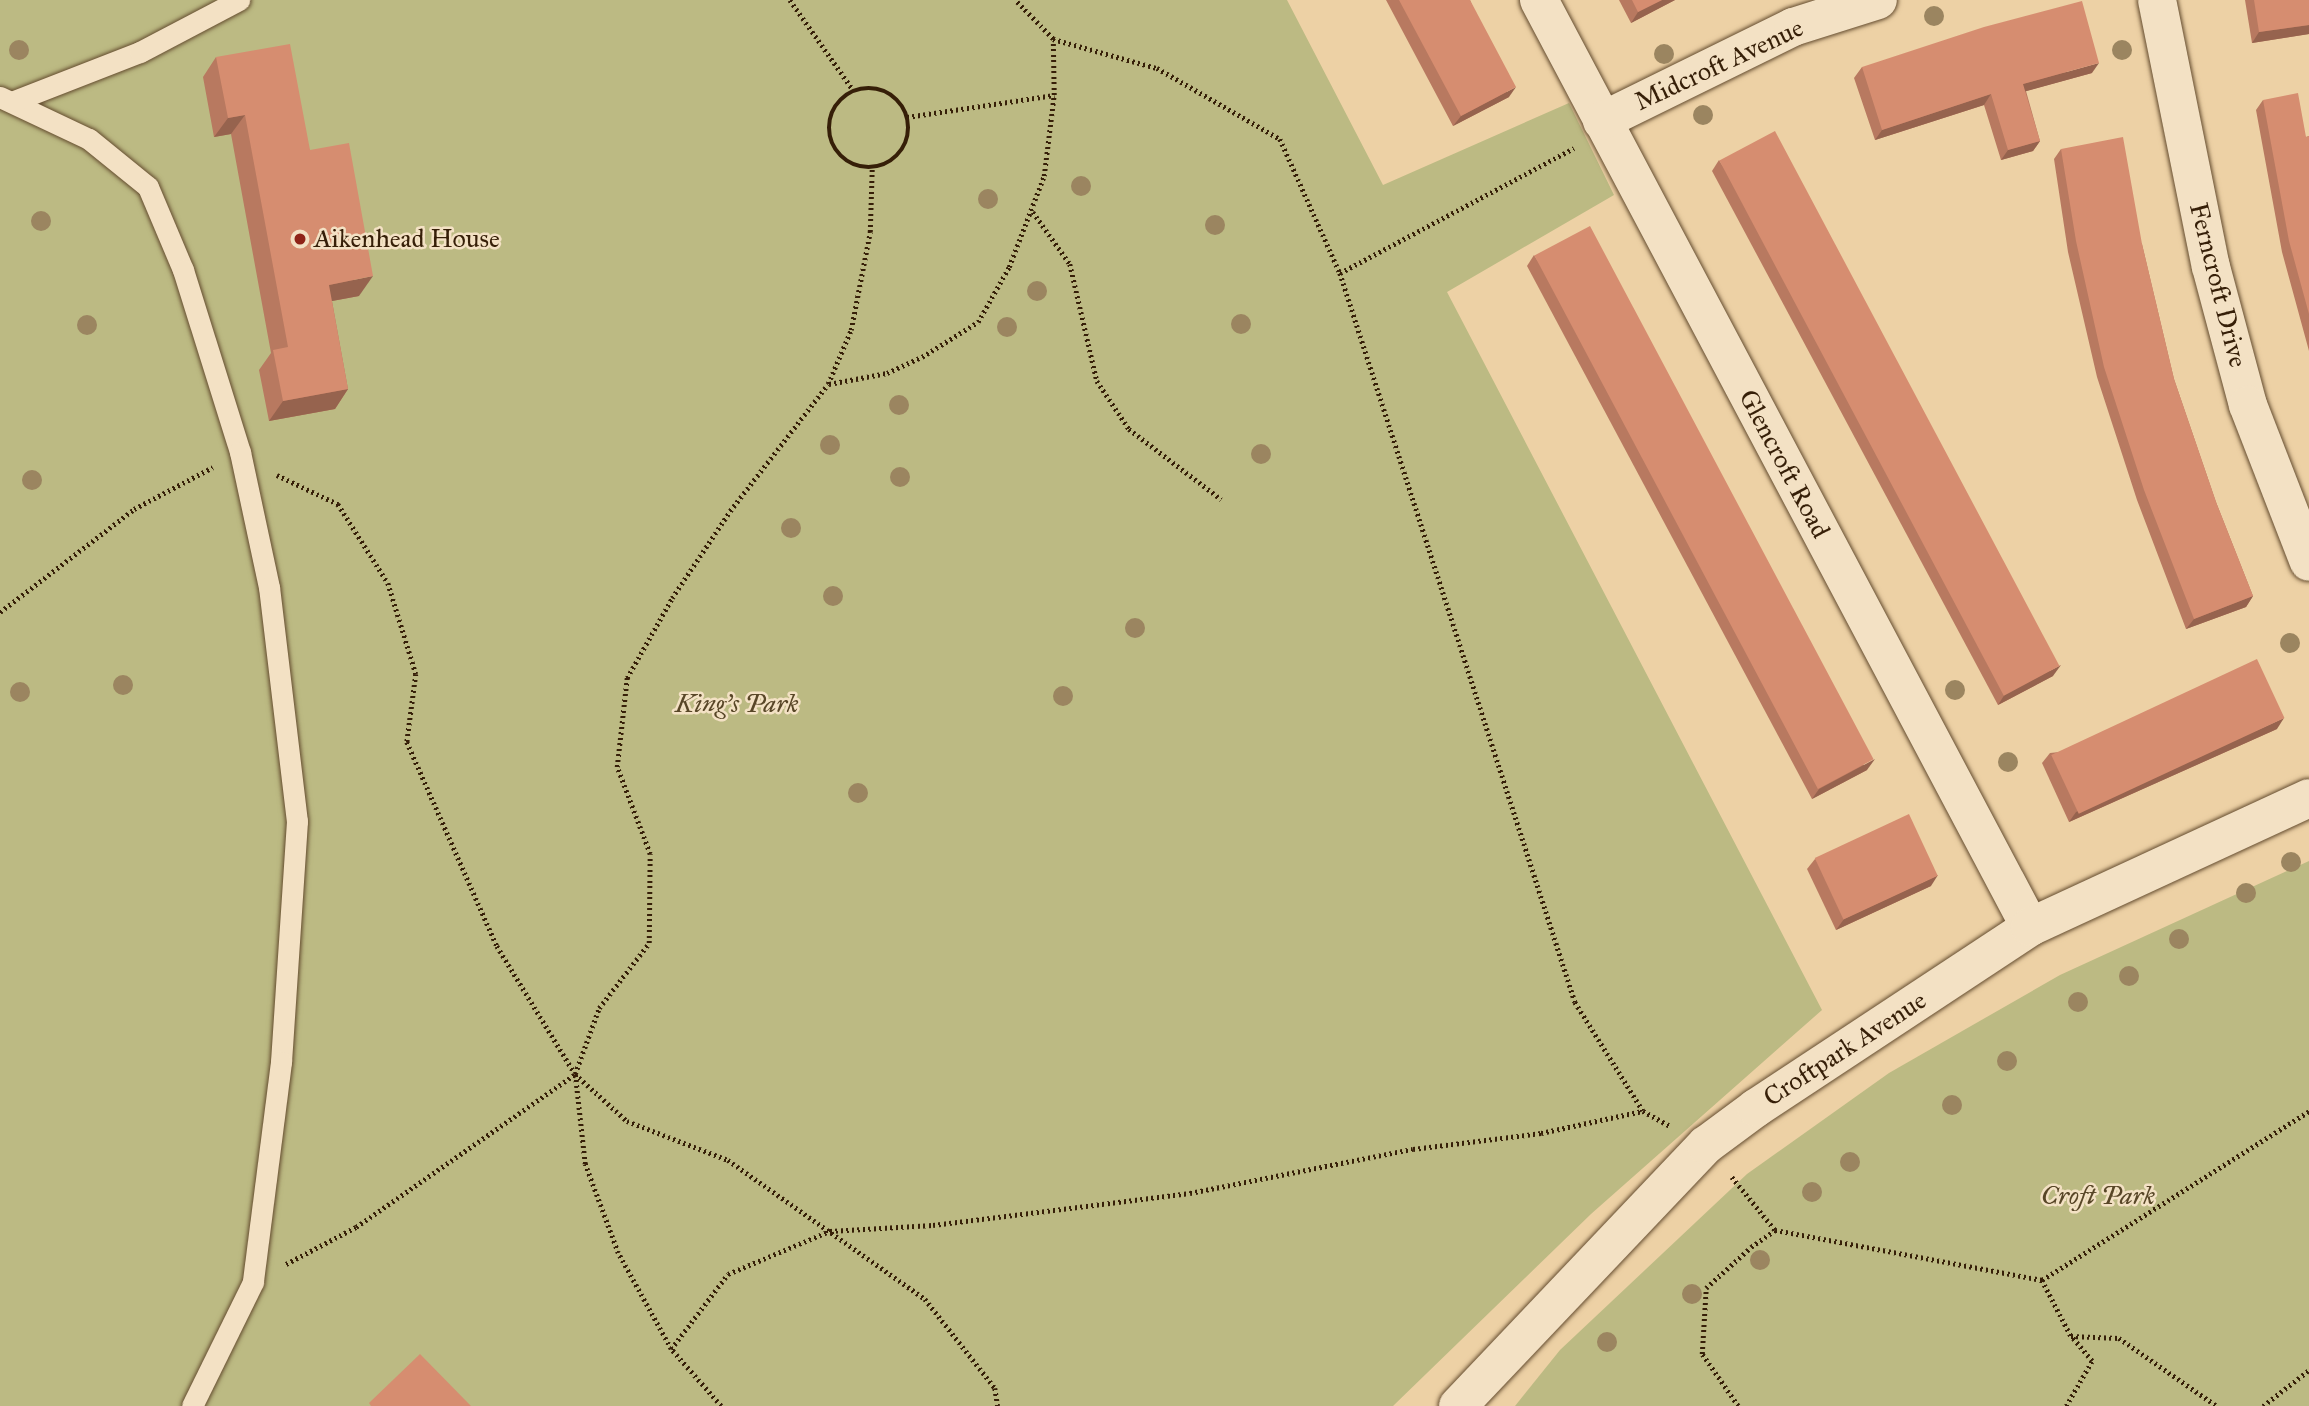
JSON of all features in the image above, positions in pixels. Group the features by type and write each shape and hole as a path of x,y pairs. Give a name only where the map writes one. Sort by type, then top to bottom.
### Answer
{"street":[{"name":"Glencroft Road","path":"1539,0 2030,927"},
{"name":"Midcroft Avenue","path":"1604,126 1793,27 1878,0"},
{"name":"Ferncroft Drive","path":"2157,0 2211,267 2245,393 2309,562"},
{"name":"Croftpark Avenue","path":"1458,1406 1706,1144 1756,1108 2030,927 2309,798"}],"lane":[{"path":"7,99 140,51 239,0"},
{"path":"7,99 89,138 148,187 183,270 240,452 269,587 297,821 281,1062 253,1282 192,1406"}],"path":[{"path":"790,0 854,91"},
{"path":"671,1349 728,1274 830,1231 933,1225 1190,1193 1413,1149 1541,1133 1643,1111 1575,1002 1340,273 1280,139 1157,68 1053,39 1014,0"},
{"path":"828,384 887,373 922,358 978,322 1009,267 1044,176 1054,95 1053,39"},
{"path":"880,89 901,104 907,117 907,140 902,151 883,165 872,168 846,162 830,141 828,129 835,106 854,91 880,89"},
{"path":"907,117 1054,95"},
{"path":"1340,273 1604,126"},
{"path":"721,1406 671,1349 618,1253 585,1164 575,1074 599,1008 649,943 650,854 617,767 627,678 672,598 730,511 828,384 852,330 870,232 872,168"},
{"path":"1032,211 1070,264 1097,381 1129,429 1221,499"},
{"path":"0,612 134,509 240,452 265,470 338,504 388,583 416,674 407,742 497,946 575,1074 627,1121 728,1160 925,1299 995,1388 998,1406"},
{"path":"253,1282 356,1227 575,1074"},
{"path":"1706,1144 1775,1230 2042,1280 2309,1111"},
{"path":"1738,1406 1702,1354 1706,1288 1751,1247 1775,1230"},
{"path":"2042,1280 2071,1336 2092,1361 2066,1406"},
{"path":"2071,1336 2119,1338 2217,1406"},
{"path":"2263,1406 2309,1370"}],"green space":[{"name":"King's Park","path":"0,0 1287,0 1383,185 1569,103 1614,195 1447,292 1822,1010 1591,1214 1393,1406 0,1406"},
{"name":"Croft Park","path":"2309,861 2309,1406 1515,1406 1560,1350 1747,1174 1889,1073 2060,975"}],"building":[{"path":"1399,0 1470,0 1516,87 1461,116"},
{"path":"1632,0 1662,0 1638,12"},
{"path":"2254,0 2309,0 2309,25 2259,32"},
{"path":"2082,1 2099,63 2023,84 2040,141 2008,150 1991,94 1882,130 1862,67 1984,27"},
{"name":"Aikenhead House","path":"290,44 310,150 349,143 373,276 329,285 348,389 283,401 273,350 288,347 245,115 228,118 216,57"},
{"path":"2298,93 2306,137 2309,136 2309,314 2289,241 2263,100"},
{"path":"1775,131 2059,666 2004,696 1719,161"},
{"path":"2123,137 2142,244 2174,379 2216,502 2253,596 2194,619 2144,490 2104,367 2076,241 2061,149"},
{"path":"1590,226 1874,759 1818,789 1534,256"},
{"path":"2257,659 2284,718 2079,814 2051,755"},
{"path":"1909,814 1938,876 1843,920 1815,858"},
{"path":"420,1354 471,1406 371,1406 369,1403"}],"place":[{"name":"Aikenhead House","path":"300,239"}]}
